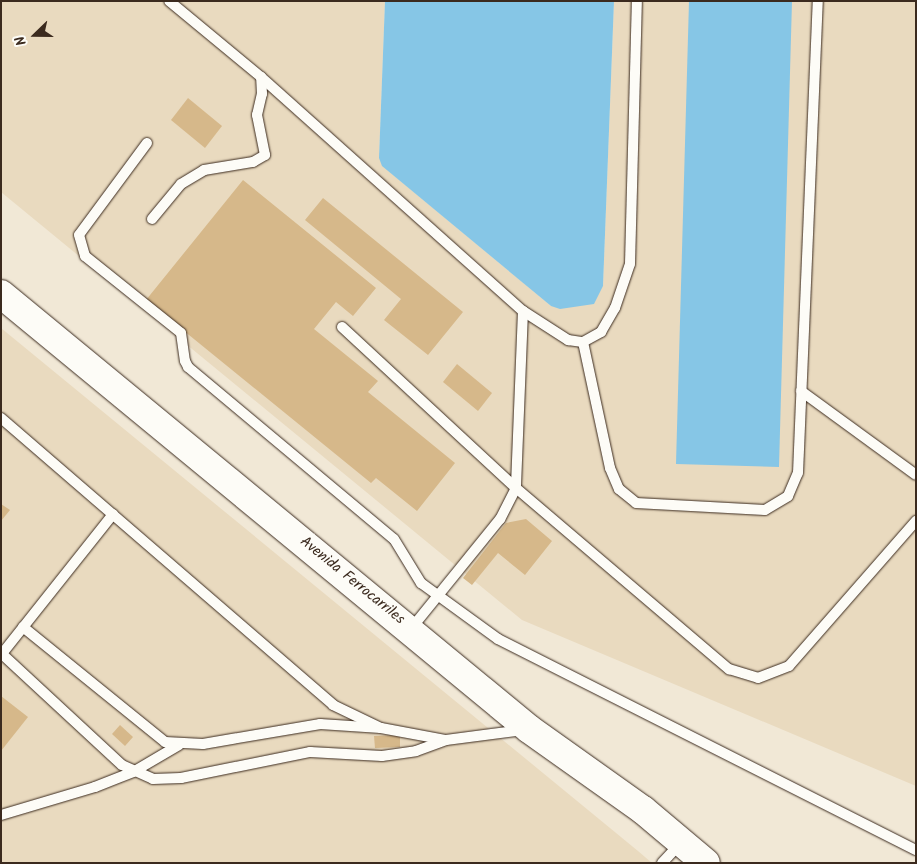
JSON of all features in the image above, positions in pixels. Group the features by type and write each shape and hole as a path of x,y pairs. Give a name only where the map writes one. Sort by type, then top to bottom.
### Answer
{"main road":[{"name":"Avenida Ferrocarriles","path":"1,294 411,629 529,729 682,841 706,863"}],"lane":[{"path":"169,1 261,77 523,311 568,340 583,342 601,332 615,308 630,264 637,1"},
{"path":"583,342 610,468 619,489 636,503 765,510 788,496 798,473 818,1"},
{"path":"152,219 181,184 204,170 253,162 265,155 257,115 262,94 261,77"},
{"path":"147,143 79,235 85,256 181,333 184,361 188,367 394,539 421,583 498,638 764,776 916,850"},
{"path":"411,629 500,519 516,488 523,311"},
{"path":"342,327 516,488 729,669 758,678 789,666 916,521"},
{"path":"801,391 916,476"},
{"path":"1,418 333,705 381,728"},
{"path":"113,514 1,654 133,772 153,779 180,778 310,752 382,756 416,751 446,740 529,729"},
{"path":"23,627 165,742 179,745 203,744 320,724 381,728 446,740"},
{"path":"1,815 95,787 133,772 179,745"},
{"path":"662,863 682,841"}],"shaded area":[{"path":"1,1 385,1 379,158 392,174 551,306 603,286 614,1 916,1 916,786 522,620 1,192"},
{"path":"1,328 638,851 652,863 1,863"}],"water":[{"path":"385,1 614,1 603,286 594,304 560,309 551,306 382,166 379,158"},
{"path":"689,1 792,1 779,467 676,464"}],"building":[{"path":"188,98 222,126 205,148 171,120"},
{"path":"243,180 376,288 353,316 336,302 314,329 378,381 368,392 455,463 417,511 376,478 371,483 146,300"},
{"path":"323,198 463,312 428,355 384,320 401,299 305,220"},
{"path":"457,364 492,393 478,411 443,382"},
{"path":"1,504 10,510 1,521"},
{"path":"526,519 552,541 525,575 498,553 472,585 463,578 506,523"},
{"path":"1,696 28,717 1,751"},
{"path":"120,725 133,737 125,746 112,734"},
{"path":"400,735 400,747 375,748 374,736"}]}
